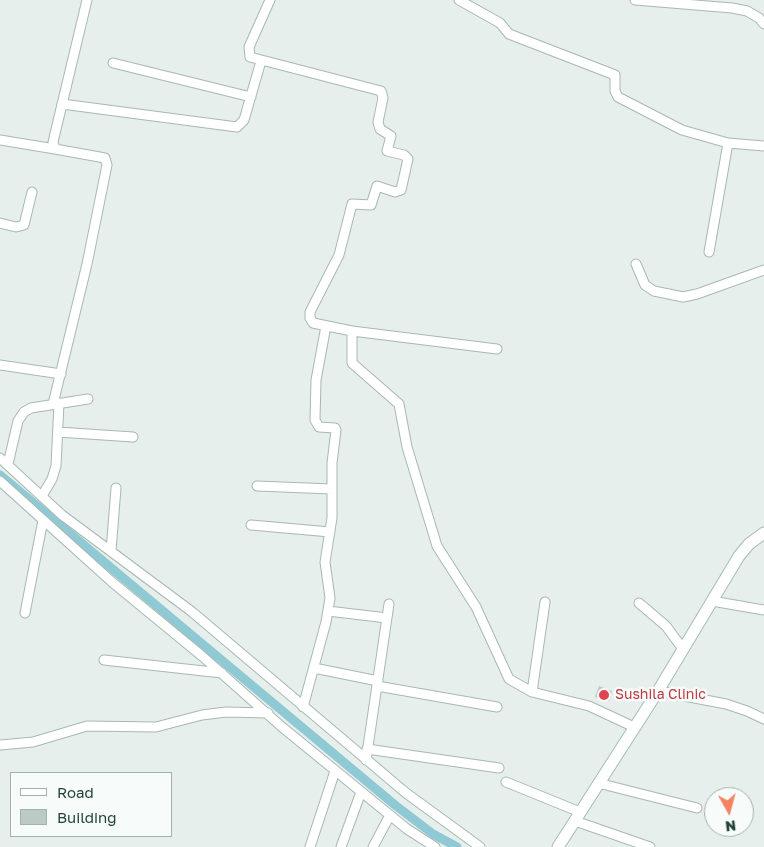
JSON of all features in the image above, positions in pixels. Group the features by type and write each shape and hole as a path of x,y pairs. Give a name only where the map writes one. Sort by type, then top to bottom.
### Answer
{"main road":[{"path":"558,847 658,691 738,556 749,544 764,533"}],"street":[{"path":"56,149 53,142 87,0"},
{"path":"270,0 248,52 250,57 381,91 383,98 378,122 380,129 391,136 387,151 404,155 408,159 401,190 395,192 378,186 371,205 355,203 351,206 339,255 310,312 313,323 352,331 498,349"},
{"path":"459,0 500,23 508,34 615,75 615,91 618,97 682,130 728,144 764,146"},
{"path":"635,0 747,11 759,18 764,24"},
{"path":"62,104 237,127 244,120 261,61"},
{"path":"113,63 250,97"},
{"path":"0,140 105,158 107,164 87,264 60,374 56,404 58,432 56,466 52,479 42,496"},
{"path":"709,252 728,144"},
{"path":"0,223 16,227 24,225 32,192"},
{"path":"636,264 645,286 654,291 683,297 697,294 764,270"},
{"path":"303,707 330,598 325,562 330,532 336,430 334,428 319,427 315,420 316,380 326,326"},
{"path":"352,331 352,363 399,404 407,447 437,546 476,607 509,680 532,692 589,706 634,727"},
{"path":"0,365 60,374"},
{"path":"8,464 18,421 24,412 31,408 88,399"},
{"path":"58,432 133,437"},
{"path":"0,458 62,516 191,611 406,793 480,847"},
{"path":"0,481 112,582 223,673 335,771 434,847"},
{"path":"257,486 332,489"},
{"path":"111,551 116,488"},
{"path":"25,613 43,520"},
{"path":"250,525 330,532"},
{"path":"712,601 764,610"},
{"path":"532,692 545,602"},
{"path":"639,603 666,626 683,649"},
{"path":"366,760 389,604"},
{"path":"328,611 387,618"},
{"path":"104,660 223,673"},
{"path":"314,668 377,683 497,707"},
{"path":"658,691 726,704 764,719"},
{"path":"0,744 33,742 87,726 156,727 202,715 226,712 268,713"},
{"path":"368,750 499,768"},
{"path":"310,847 335,771"},
{"path":"506,782 577,816 650,847"},
{"path":"598,783 697,808"},
{"path":"341,847 361,792"},
{"path":"374,847 390,815"}],"building":[{"path":"599,686 612,691 609,701 595,697"}],"waterway":[{"path":"0,475 395,805 433,834 457,847"}],"place":[{"name":"Sushila Clinic","path":"604,695"}]}
